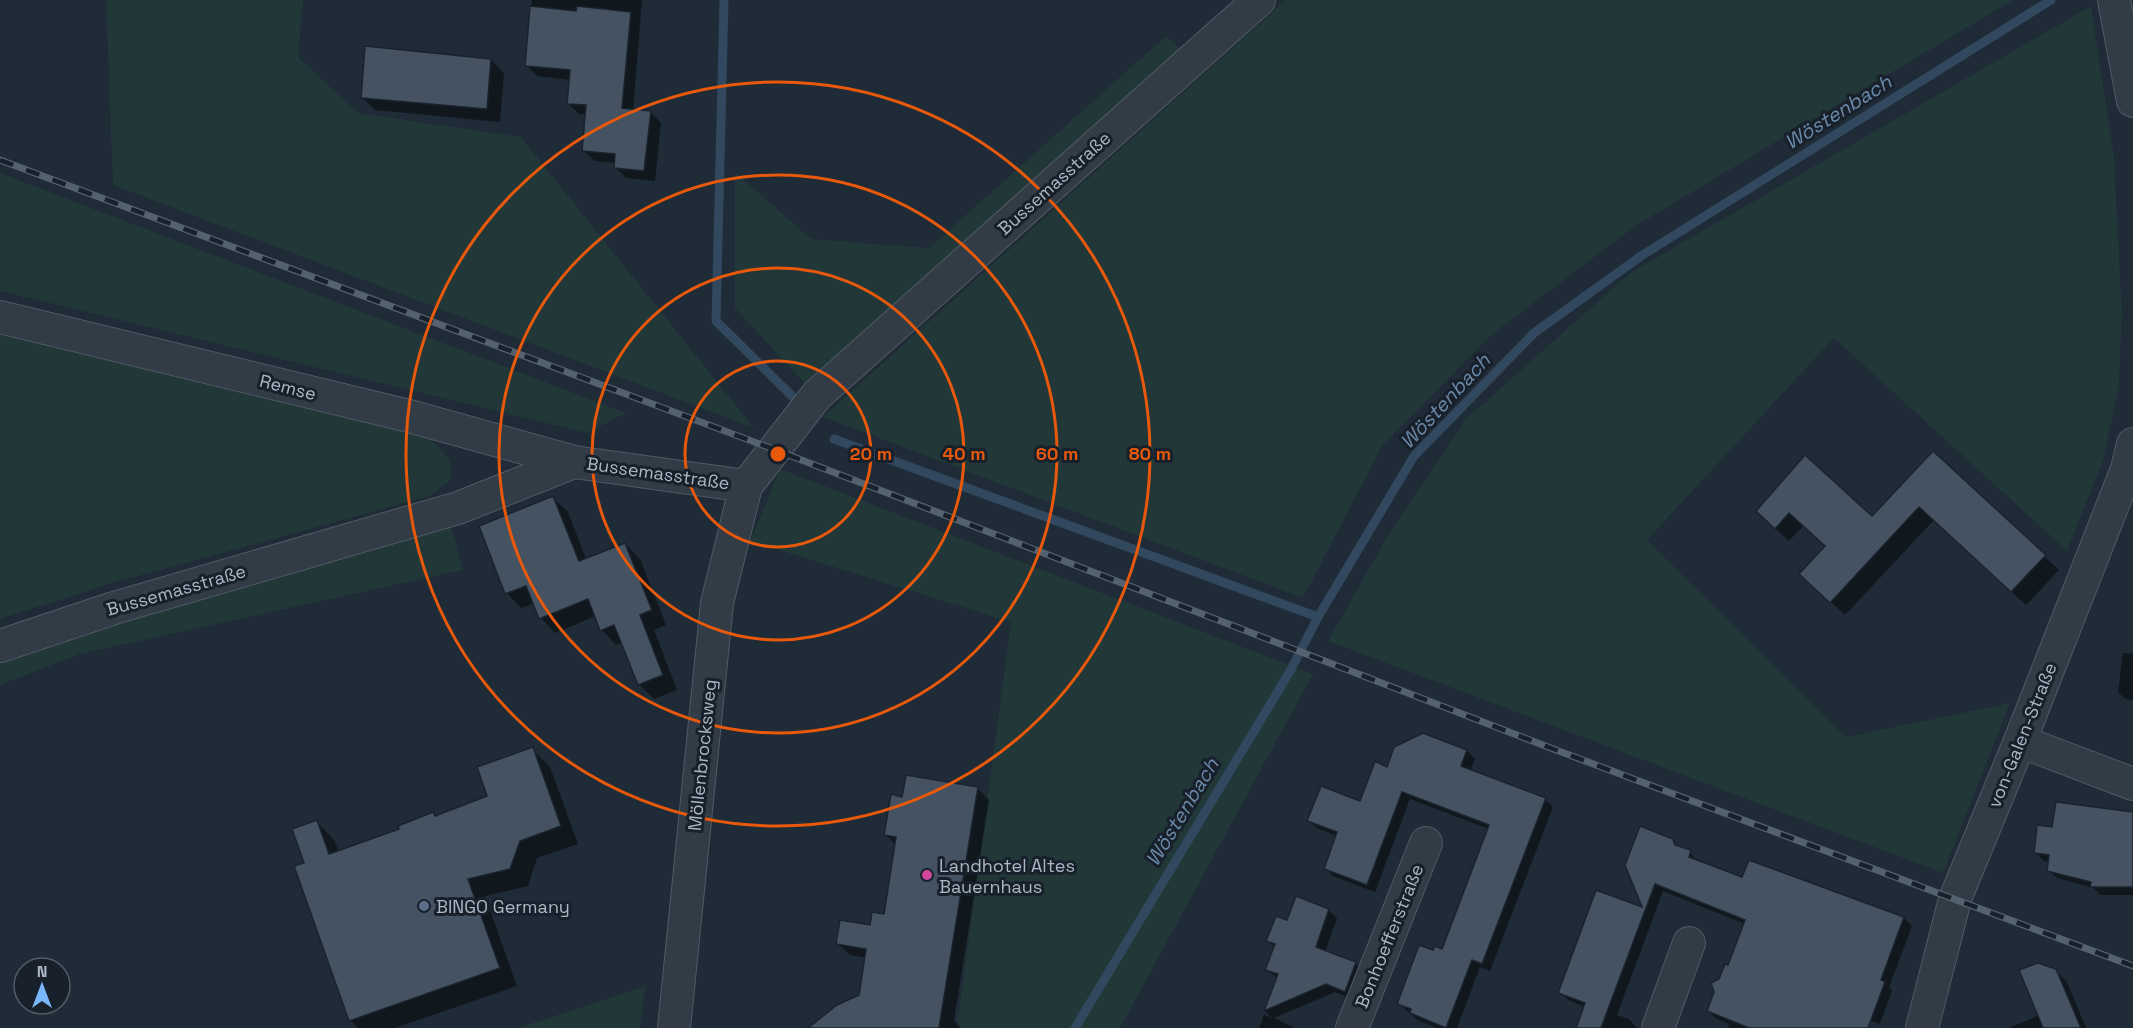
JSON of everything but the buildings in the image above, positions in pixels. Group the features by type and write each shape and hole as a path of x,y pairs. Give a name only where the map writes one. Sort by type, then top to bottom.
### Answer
{"street":[{"name":"Bussemasstraße","path":"0,646 125,604 458,508 574,462 746,486 817,395 1259,0"},
{"path":"2114,0 2133,101"},
{"name":"Remse","path":"0,317 398,413 574,462"},
{"name":"von-Galen-Straße","path":"1922,1028 1955,899 2127,469 2133,444"},
{"name":"Möllenbrocksweg","path":"674,1028 717,603 746,486"},
{"path":"2020,741 2133,784"},
{"name":"Bonhoefferstraße","path":"1352,1028 1426,843"},
{"path":"1658,1028 1689,943"}],"green space":[{"path":"106,0 303,0 298,57 358,113 521,137 754,428 113,185"},
{"path":"1286,0 2013,0 1634,227 1490,336 1382,446 1303,598 823,417"},
{"path":"2091,6 2114,157 2122,313 2119,386 2103,461 2067,551 1834,338 1647,540 1846,737 2010,703 1943,873 1328,641 1387,537 1466,419 1630,273"},
{"path":"1166,36 1189,56 806,385 735,308 735,172 811,239 929,248"},
{"path":"0,173 626,413 587,433 0,291"},
{"path":"0,331 426,435 450,459 451,480 430,496 116,582 0,619"},
{"path":"780,469 1313,674 1120,1028 957,1028 1011,622 750,541"},
{"path":"450,521 463,570 80,654 0,685 0,658"},
{"path":"645,986 640,1028 518,1028"}],"waterway":[{"path":"724,0 716,321 794,398"},
{"name":"Wöstenbach","path":"1075,1028 1289,673 1318,617 1414,456 1534,333 1641,256 2051,0"},
{"path":"834,439 1318,617"}],"railway":[{"path":"0,160 773,449 1556,750 2133,966"}],"place":[{"name":"Landhotel Altes Bauernhaus","path":"927,875"},
{"name":"BINGO Germany","path":"424,906"}]}
